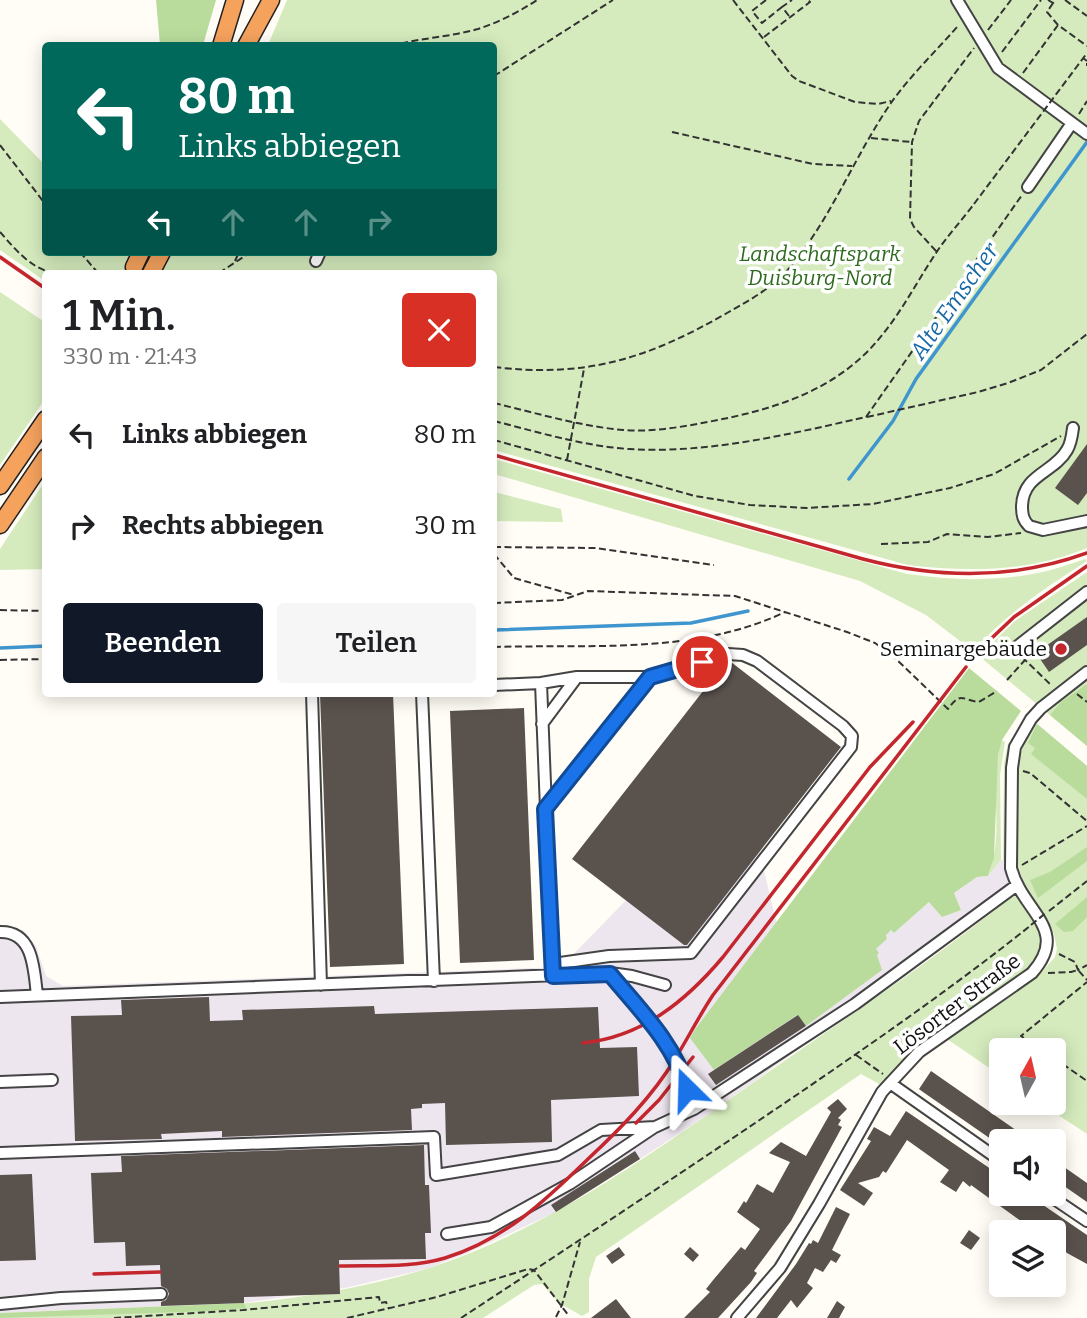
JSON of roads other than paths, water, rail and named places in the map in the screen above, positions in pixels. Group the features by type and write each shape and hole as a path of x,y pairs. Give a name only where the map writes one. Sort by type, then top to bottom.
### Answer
{"highway":[{"path":"223,41 230,0"},
{"path":"223,41 235,0"},
{"path":"247,42 261,0"},
{"path":"248,42 271,0"},
{"path":"0,486 42,425"},
{"path":"0,526 42,463"}],"street":[{"path":"957,0 994,62 1080,129 1028,187"},
{"path":"1073,428 1068,450 1035,477 1025,491 1022,516 1024,522 1035,529 1087,521"},
{"path":"1014,649 1087,592"},
{"path":"497,685 541,683 577,677 650,677 729,654 743,655 757,661 843,726 852,736 851,747 691,953 609,956 553,964"},
{"name":"Lösorter Straße","path":"737,1318 780,1268 888,1080 919,1052 1032,973 1042,962 1048,943 1046,930 1017,885 1011,860 1013,755 1031,719 1087,672"},
{"path":"542,724 577,677"},
{"path":"545,809 650,677"},
{"path":"541,683 553,976"},
{"path":"312,697 321,985"},
{"path":"422,697 434,981"},
{"path":"447,1234 491,1227 571,1184 655,1127 694,1110 888,981 1017,885"},
{"path":"0,932 20,938 30,950 37,995"},
{"path":"610,974 663,1039 682,1072 694,1110"},
{"path":"0,997 610,974 632,976 665,985"},
{"path":"0,1082 52,1080"},
{"path":"888,1080 989,1152"},
{"path":"0,1153 434,1137 436,1175 558,1155 601,1130 655,1127"},
{"path":"1065,1206 1087,1221"},
{"path":"0,1304 61,1298 161,1294"}],"waterway":[{"name":"Alte Emscher","path":"849,479 893,421 916,379 1087,142"},
{"name":"Alte Emscher","path":"497,630 691,623 748,611"},
{"name":"Alte Emscher","path":"0,648 42,646"}],"railway":[{"path":"0,257 42,286"},
{"path":"497,456 891,566 976,574 1031,568 1087,553"},
{"path":"976,653 1014,617 1087,566"},
{"path":"340,1266 419,1263 445,1258 466,1250 486,1241 522,1218 572,1175 646,1099 675,1059 713,995 966,667"},
{"path":"583,1043 625,1033 643,1025 694,988 723,957 870,767 913,722"},
{"path":"636,1123 659,1100 693,1057"},
{"path":"94,1274 160,1272"}],"place":[{"name":"Seminargebäude","path":"1061,649"}],"park label":[{"name":"Landschaftspark Duisburg-Nord","path":"820,266"}]}
